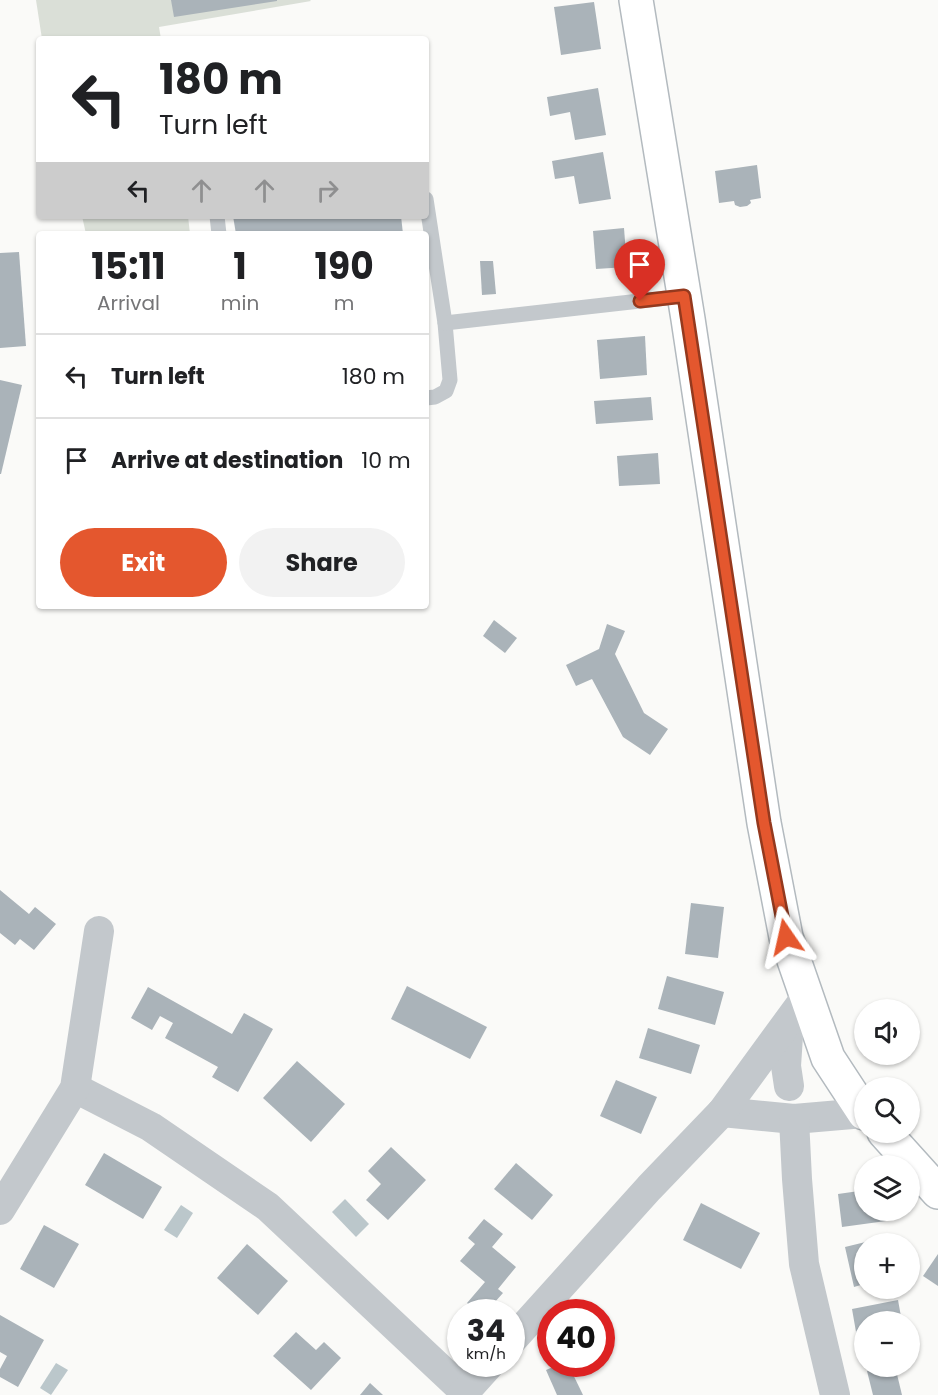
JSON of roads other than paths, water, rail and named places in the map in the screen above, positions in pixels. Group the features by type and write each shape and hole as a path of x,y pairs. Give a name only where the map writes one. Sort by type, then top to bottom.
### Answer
{"street":[{"path":"636,0 684,296 764,823 797,1009 786,1066 789,1086"},
{"path":"0,1210 75,1088 99,931"},
{"path":"525,1326 649,1188 722,1112 797,1009"},
{"path":"797,1009 854,1098"},
{"path":"75,1088 151,1127 268,1207 464,1393 478,1377"},
{"path":"722,1112 794,1119 854,1114"},
{"path":"794,1119 804,1264 836,1395"},
{"path":"894,1143 938,1192"}],"lane":[{"path":"429,219 445,323 450,380 446,391 429,398"},
{"path":"445,323 684,296"}]}
